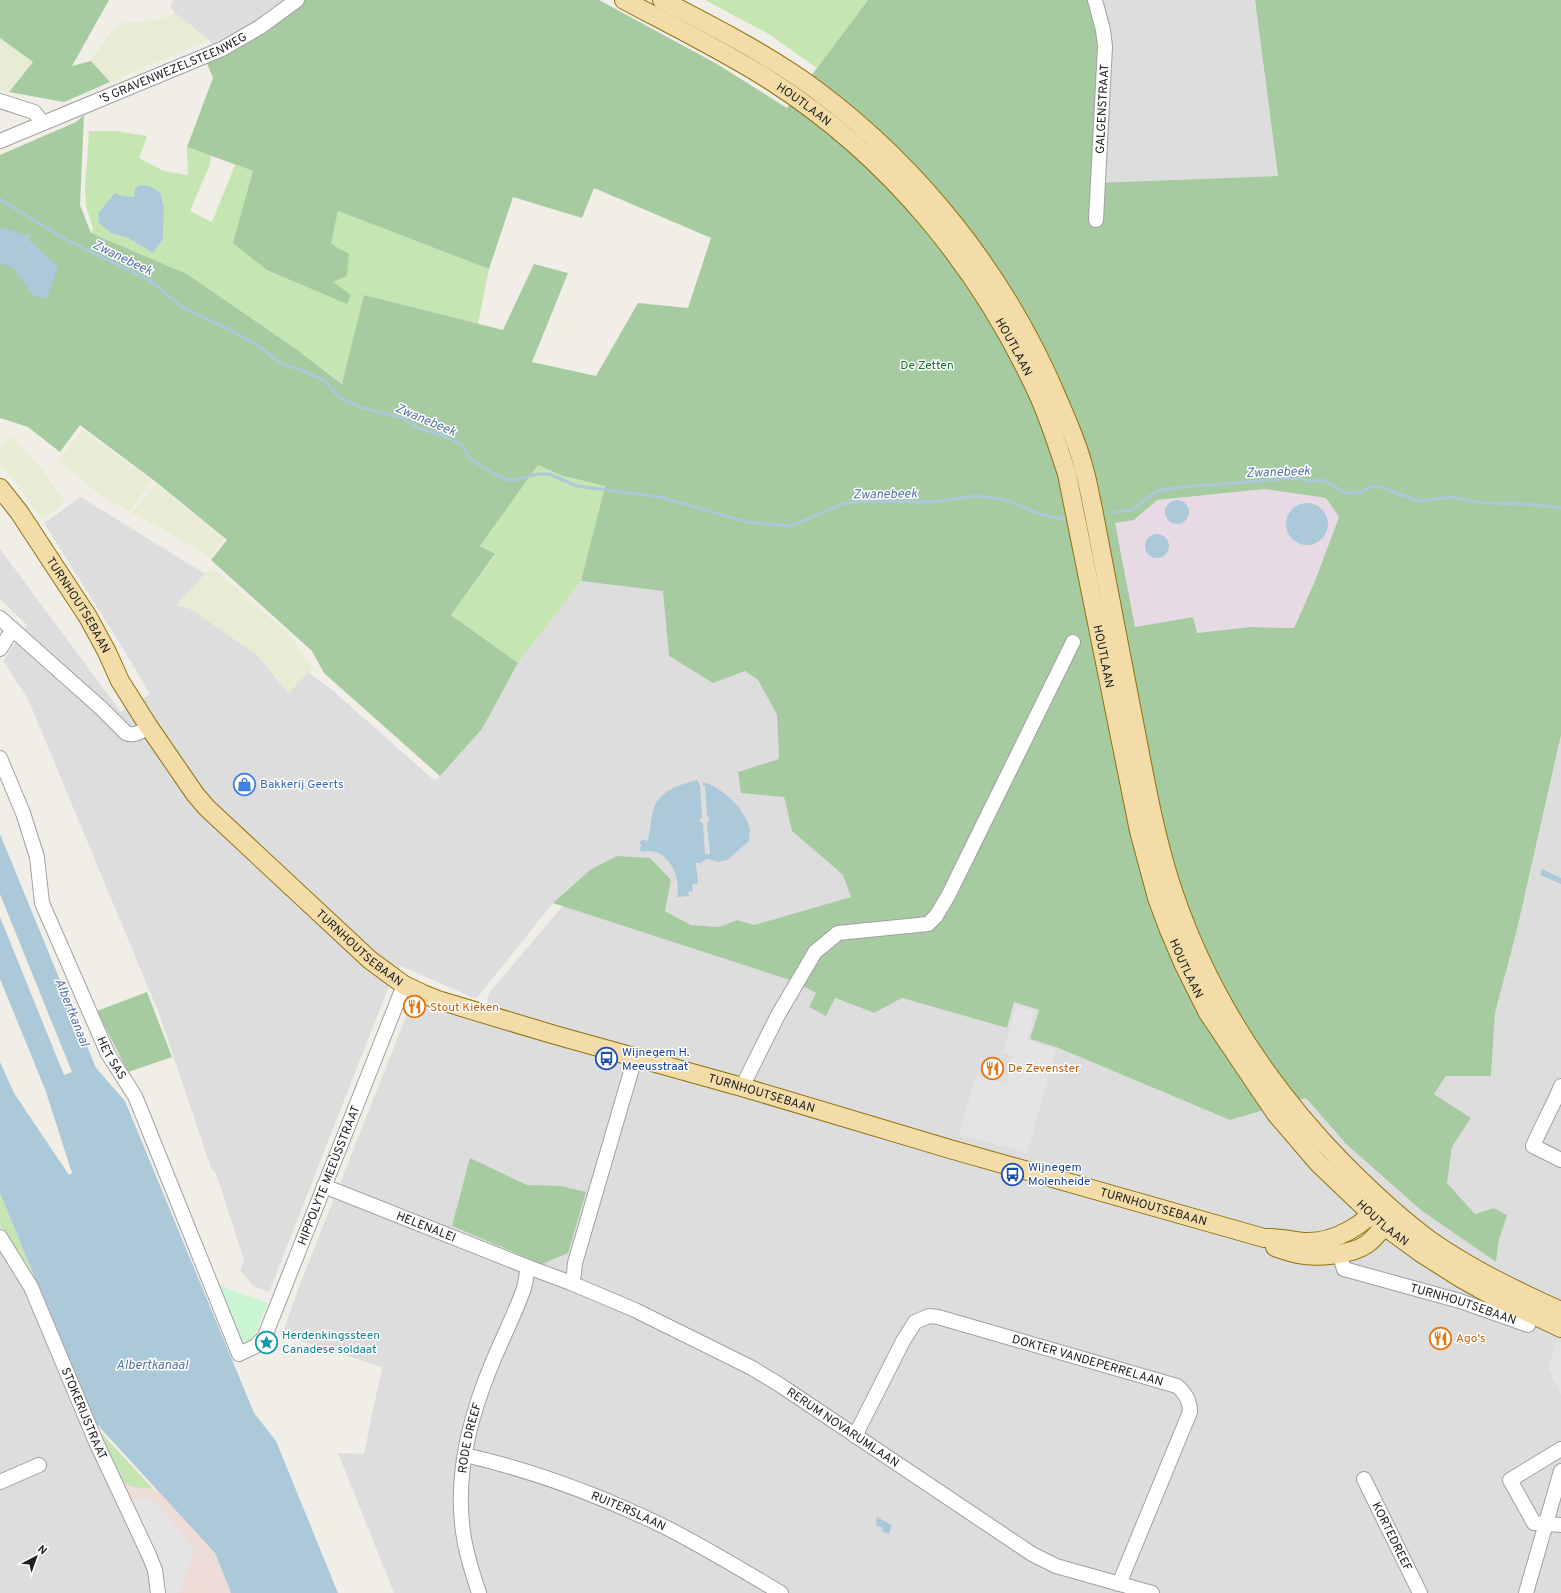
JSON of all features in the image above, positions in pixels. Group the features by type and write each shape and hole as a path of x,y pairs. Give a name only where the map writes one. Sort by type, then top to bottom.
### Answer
{"main road":[{"name":"HOUTLAAN","path":"624,0 723,53 804,104 873,162 904,192 953,249 982,290 1008,335 1037,393 1067,474 1139,831 1157,898 1178,951 1208,1013 1276,1114 1318,1163 1384,1214 1458,1258 1522,1293 1561,1311"},
{"name":"HOUTLAAN","path":"662,0 760,53 815,90 855,122 916,180 942,208 1006,297 1022,324 1050,379 1070,427 1084,468 1147,791 1166,869 1191,937 1222,1004 1272,1082 1384,1214 1421,1253 1489,1294 1561,1328"},
{"name":"TURNHOUTSEBAAN","path":"0,488 19,512 88,617 107,652 120,681 149,727 195,794 207,808 370,960 404,985 438,1000 635,1058 742,1087 950,1149 1264,1238 1273,1247 1299,1254 1315,1255 1337,1245 1355,1250 1369,1243 1384,1214"}],"street":[{"name":"'S GRAVENWEZELSTEENWEG","path":"0,141 222,49 260,27 297,0"},
{"name":"GALGENSTRAAT","path":"1095,0 1103,30 1105,46 1096,220"},
{"path":"0,101 34,112 43,123"},
{"path":"0,618 128,734 135,734 149,727"},
{"path":"0,649 13,629"},
{"path":"742,1087 778,1015 815,952 819,948 838,933 848,931 891,929 928,924 936,916 948,896 1073,642"},
{"name":"HET SAS","path":"0,758 23,813 37,857 42,903 108,1054 135,1096 239,1354"},
{"name":"HIPPOLYTE MEEÙSSTRAAT","path":"239,1354 256,1346 265,1336 404,985"},
{"path":"568,1282 574,1274 574,1263 635,1058"},
{"path":"1561,1086 1555,1103 1542,1123 1533,1146 1561,1160"},
{"name":"HELENALEI","path":"324,1186 533,1269"},
{"name":"STOKERIJSTRAAT","path":"0,1237 31,1286 96,1442 156,1570 158,1593"},
{"name":"TURNHOUTSEBAAN","path":"1337,1245 1344,1269 1460,1301 1528,1325"},
{"name":"RERUM NOVARUMLAAN","path":"533,1269 635,1310 752,1368 780,1385 1032,1554 1056,1566 1152,1593"},
{"name":"RODE DREEF","path":"479,1593 471,1570 461,1520 461,1488 465,1455 481,1392 524,1290 532,1282 533,1269"},
{"name":"DOKTER VANDEPERRELAAN","path":"855,1436 915,1322 929,1316 938,1317 1177,1386 1184,1392 1190,1403 1190,1412 1119,1584"},
{"path":"1561,1449 1510,1480 1534,1523 1561,1525"},
{"name":"RUITERSLAAN","path":"465,1455 500,1463 606,1500 667,1528 781,1593"},
{"path":"0,1482 39,1465"},
{"path":"1526,1593 1561,1471"},
{"name":"KORTEDREEF","path":"1364,1479 1420,1593"}],"shaded area":[{"path":"174,0 305,0 219,55 209,40 175,13 170,6"},
{"path":"1090,0 1255,0 1278,176 1094,183"},
{"path":"1265,489 1326,498 1339,517 1315,581 1294,628 1250,627 1197,633 1193,617 1135,627 1114,523 1134,520 1157,500"},
{"path":"81,497 205,574 177,605 191,609 257,655 288,693 308,672 332,690 435,781 482,729 518,663 581,581 664,591 669,656 713,683 745,671 758,680 777,715 779,760 738,772 784,797 792,831 843,875 851,897 754,925 737,920 719,927 691,925 665,911 671,880 590,870 553,903 476,999 401,966 387,991 269,1292 253,1286 240,1270 244,1260 216,1173 211,1168 160,1016 28,699 3,661 27,625 0,599 0,549 121,712 150,694 44,523"},
{"path":"1561,735 1561,1593 394,1593 338,1453 364,1454 382,1367 282,1335 299,1287 411,1004 483,1024 489,993 579,887 790,980 816,993 809,1007 826,1015 834,998 874,1013 902,998 1007,1028 1014,1002 1039,1010 1030,1039 1056,1047 1230,1120 1306,1098 1346,1144 1422,1211 1496,1262 1499,1240 1506,1215 1494,1208 1475,1214 1447,1183 1452,1147 1471,1118 1434,1094 1446,1076 1491,1076 1495,1013 1516,934"},
{"path":"1016,1006 1035,1011 1027,1040 1056,1049 1027,1153 959,1134 976,1075 1006,1084 1013,1056 1003,1053"},
{"path":"0,1225 27,1265 37,1284 95,1426 156,1552 162,1569 165,1593 0,1593"},
{"path":"1556,1341 1561,1343 1561,1395 1548,1368"},
{"path":"121,1481 132,1487 153,1489 159,1492 215,1553 231,1593 165,1593 162,1569 131,1499"},
{"path":"147,1498 154,1502 195,1549 179,1593 158,1593 158,1588 164,1580 162,1569 131,1499"}],"green space":[{"path":"0,0 109,0 72,66 91,61 110,82 64,102 9,92 33,62 0,38"},
{"name":"De Zetten","path":"305,0 599,0 717,64 787,108 868,0 1090,0 1100,46 1094,183 1278,176 1255,0 1561,0 1561,735 1516,934 1495,1013 1491,1076 1446,1076 1434,1094 1471,1118 1452,1147 1447,1183 1475,1214 1494,1208 1507,1215 1499,1240 1496,1262 1422,1211 1346,1144 1306,1098 1230,1120 1056,1047 1030,1039 1039,1010 1014,1002 1007,1028 902,998 874,1013 835,998 826,1016 809,1007 816,993 790,980 553,903 590,870 617,856 650,858 671,880 665,911 691,925 719,927 737,920 754,925 851,897 843,875 792,831 784,797 741,793 738,772 779,759 777,715 758,680 745,671 713,683 669,656 663,591 581,581 605,486 563,476 538,465 480,546 495,554 451,615 518,663 482,729 440,776 324,673 312,651 211,560 227,540 156,482 80,425 60,452 28,427 0,418 0,155 76,122 84,115 80,205 91,233 187,274 296,349 342,384 364,295 503,330 534,264 568,273 532,362 596,376 638,303 688,308 711,238 594,188 582,218 513,197 489,269 338,211 331,244 349,254 347,276 333,282 351,295 347,304 267,270 233,243 253,171 187,147 213,78 206,61 295,8","holes":["1265,489 1326,498 1339,517 1315,581 1294,628 1250,627 1197,633 1193,617 1135,627 1115,523 1134,520 1157,500"]},
{"path":"705,0 868,0 817,68 767,33"},
{"path":"175,13 209,40 110,82 91,61 112,30 123,23 158,20"},
{"path":"0,38 33,62 9,92 0,89"},
{"path":"89,131 115,131 147,136 139,158 164,171 188,175 187,147 211,156 210,164 190,211 212,222 235,165 253,171 332,282 331,244 338,211 489,269 478,324 364,295 343,384 296,349 187,274 91,233 93,229 86,206 85,189","holes":["149,186 160,192 164,207 163,239 153,253 128,238 111,233 98,213 115,193 134,197"]},
{"path":"82,430 152,481 129,511 99,494 59,460"},
{"path":"12,437 38,464 65,502 42,520 16,482 0,465 0,448"},
{"path":"538,465 563,476 605,486 581,581 518,663 451,615 495,555 480,546"},
{"path":"156,484 224,539 210,558 172,534 132,513"},
{"path":"211,567 290,635 312,668 289,693 257,655 191,609 176,605"},
{"path":"147,992 172,1057 128,1072 97,1011"},
{"path":"470,1158 527,1185 561,1186 586,1192 568,1253 542,1264 452,1226"},
{"path":"0,1193 37,1284 27,1265 0,1225"},
{"path":"213,1280 229,1289 268,1303 252,1341 241,1342"},
{"path":"95,1426 153,1489 132,1487 121,1481"}],"water":[{"path":"140,185 149,186 160,192 164,207 163,239 153,253 128,238 111,233 99,223 98,213 115,193 134,197 135,189"},
{"path":"0,228 23,234 31,234 29,241 58,267 47,299 33,296 13,268 0,263"},
{"path":"1177,500 1185,504 1189,512 1185,520 1177,524 1169,520 1165,512 1169,504"},
{"path":"1307,503 1322,509 1328,524 1322,539 1307,545 1292,539 1286,524 1292,509"},
{"path":"1157,534 1165,538 1169,546 1165,554 1157,558 1149,554 1145,546 1149,538"},
{"path":"697,780 700,785 702,817 699,821 703,824 705,854 710,854 707,823 710,819 707,816 705,786 703,786 703,782 710,784 725,794 744,814 750,829 749,841 727,860 718,862 706,859 701,863 696,863 698,883 692,885 693,891 688,892 689,896 677,897 677,881 671,864 659,853 651,851 642,852 639,848 642,846 639,843 643,839 647,842 653,811 660,798 665,793 677,786"},
{"name":"Albertkanaal","path":"0,834 96,1068 125,1101 254,1413 276,1441 338,1593 231,1593 215,1553 93,1420 0,1193 0,1062 14,1093 69,1175 72,1173 45,1089 0,979 0,917 64,1075 72,1072 0,894"},
{"path":"1542,869 1561,878 1561,884 1540,875"},
{"path":"877,1517 892,1525 889,1534 883,1532 881,1527 876,1526"}],"waterway":[{"name":"Zwanebeek","path":"0,199 59,236 152,282 182,307 230,330 260,347 280,363 324,380 339,397 363,408 402,418 418,428 444,436 462,445 470,459 496,475 511,481 538,474 549,474 577,486 660,497 747,522 790,526 845,503 870,501 930,502 975,496 1003,499 1040,514 1066,520"},
{"name":"Zwanebeek","path":"1115,512 1132,510 1157,491 1174,488 1294,478 1310,481 1323,480 1347,493 1361,492 1374,486 1384,488 1417,501 1451,497 1483,503 1528,504 1561,508"}],"place":[{"name":"Bakkerij Geerts","path":"244,784"},
{"name":"Stout Kieken","path":"414,1007"},
{"name":"Wijnegem H. Meeusstraat","path":"606,1059"},
{"name":"De Zevenster","path":"993,1068"},
{"name":"Wijnegem Molenheide","path":"1012,1174"},
{"name":"Ago's","path":"1440,1338"},
{"name":"Herdenkingssteen Canadese soldaat","path":"267,1342"}]}
